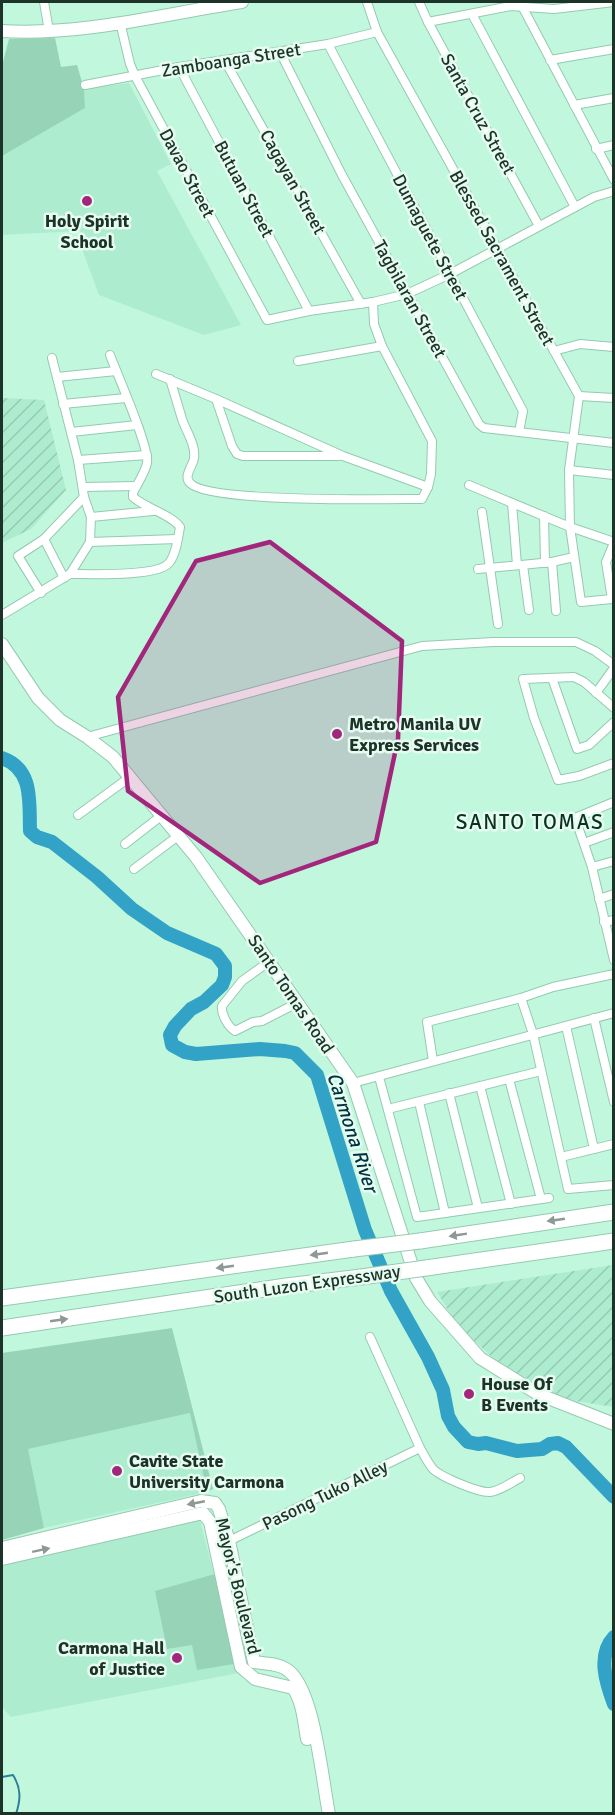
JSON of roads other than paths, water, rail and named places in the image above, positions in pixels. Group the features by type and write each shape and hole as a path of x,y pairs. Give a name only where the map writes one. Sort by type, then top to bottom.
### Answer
{"highway":[{"name":"South Luzon Expressway","path":"2,1298 614,1212"},
{"name":"South Luzon Expressway","path":"2,1328 614,1241"}],"street":[{"path":"44,2 49,31"},
{"path":"2,31 49,31 242,2"},
{"name":"Blessed Sacrament Street","path":"367,2 376,32 579,396"},
{"name":"Santa Cruz Street","path":"419,2 539,226"},
{"path":"428,22 511,6 569,8 614,2"},
{"path":"523,8 614,180"},
{"path":"472,14 575,207"},
{"name":"Davao Street","path":"120,22 135,76 267,320 309,311"},
{"name":"Zamboanga Street","path":"85,85 179,67 328,44 376,32"},
{"name":"Dumaguete Street","path":"328,44 523,411 519,432"},
{"path":"550,60 614,49"},
{"name":"Tagbilaran Street","path":"280,52 342,175 479,424 484,428 614,443"},
{"name":"Cagayan Street","path":"225,61 361,304"},
{"name":"Butuan Street","path":"179,67 309,311"},
{"path":"574,105 614,98"},
{"path":"596,149 614,146"},
{"path":"309,311 373,302 407,294 450,274 600,194 614,191"},
{"path":"170,379 182,419 194,447 195,458 187,477 193,486 215,493 252,496 422,499 429,487 432,441 382,346 374,324 373,302"},
{"path":"554,351 580,344 614,347"},
{"path":"298,361 382,346"},
{"path":"67,576 142,573 161,568 170,562 177,539 179,525 133,497 147,464 147,455 110,355"},
{"path":"2,615 67,576 90,542 91,517 84,498 78,460 52,358"},
{"path":"57,377 116,371"},
{"path":"156,374 343,456 429,487"},
{"path":"470,485 570,527 614,542 606,562 612,599 581,602 570,527 568,470 579,396 614,398"},
{"path":"63,404 126,398"},
{"path":"216,399 232,446 237,454 243,456 343,456"},
{"path":"71,432 137,425"},
{"path":"78,460 147,455"},
{"path":"568,470 614,475"},
{"path":"84,487 136,486"},
{"path":"41,593 18,556 44,539 84,498"},
{"path":"512,503 520,565 529,610"},
{"path":"91,517 153,511"},
{"path":"482,512 498,624"},
{"path":"544,516 556,611"},
{"path":"44,539 67,576"},
{"path":"90,542 177,539"},
{"path":"478,569 549,562 574,557"},
{"path":"87,737 423,645 576,642 595,651 614,666 596,693"},
{"name":"Santo Tomas Road","path":"2,644 38,698 60,720 113,757 178,836 226,899 353,1083 416,1278 430,1301 480,1358 496,1369 538,1394 614,1424"},
{"path":"614,708 584,682 574,677 523,679 534,718 558,780 579,776 614,763"},
{"path":"552,678 577,749 589,745 614,722"},
{"path":"78,815 130,777"},
{"path":"614,802 575,818 592,867 599,899 609,921 614,960"},
{"path":"125,844 161,816"},
{"path":"584,843 614,832"},
{"path":"134,869 178,836"},
{"path":"592,867 614,861"},
{"path":"599,899 614,894"},
{"path":"270,962 242,981 222,1006 223,1014 231,1028 235,1031 253,1022 262,1021 297,1003"},
{"path":"433,1061 427,1022 521,998 553,987 614,974"},
{"path":"521,998 533,1034 568,1190 614,1185"},
{"path":"353,1083 614,1013"},
{"path":"594,1018 614,1102"},
{"path":"566,1026 594,1149"},
{"path":"388,1108 541,1071"},
{"path":"379,1077 417,1217 545,1199 509,1079"},
{"path":"480,1086 511,1203"},
{"path":"449,1093 477,1208"},
{"path":"419,1102 445,1213"},
{"path":"561,1157 614,1144"},
{"path":"369,1337 420,1448 431,1466 452,1480 485,1492 493,1492 520,1478"},
{"name":"Pasong Tuko Alley","path":"229,1540 420,1448"},
{"name":"Mayor's Boulevard","path":"79,1536 208,1501 215,1503 229,1540 254,1662 278,1665 287,1669 300,1682 309,1705 329,1814"},
{"name":"Mayor's Boulevard","path":"79,1536 199,1513 206,1515 210,1522 241,1667 255,1679 286,1685 293,1688 297,1694 321,1814"},
{"path":"2,1548 79,1536"},
{"path":"2,1559 79,1536"}],"waterway":[{"name":"Carmona River","path":"2,758 20,770 25,779 29,798 30,831 37,837 52,842 97,877 132,909 167,933 216,954 225,966 222,985 204,1002 191,1009 175,1026 170,1035 172,1045 185,1052 196,1054 260,1049 295,1053 317,1075 365,1230 391,1291 428,1357 443,1390 448,1416 454,1427 468,1442 486,1443 517,1451 542,1449 550,1444 558,1443 566,1447 614,1497"},
{"name":"Carmona River","path":"614,1637 609,1644 604,1661 608,1687 614,1704"},
{"path":"2,1777 13,1775 18,1784 19,1803 16,1814"}],"place":[{"name":"Holy Spirit School","path":"87,201"},
{"name":"Metro Manila UV Express Services","path":"337,734"},
{"name":"House Of B Events","path":"469,1394"},
{"name":"Cavite State University Carmona","path":"117,1471"},
{"name":"Carmona Hall of Justice","path":"177,1658"}],"district":[{"name":"SANTO TOMAS","path":"530,822"}]}
